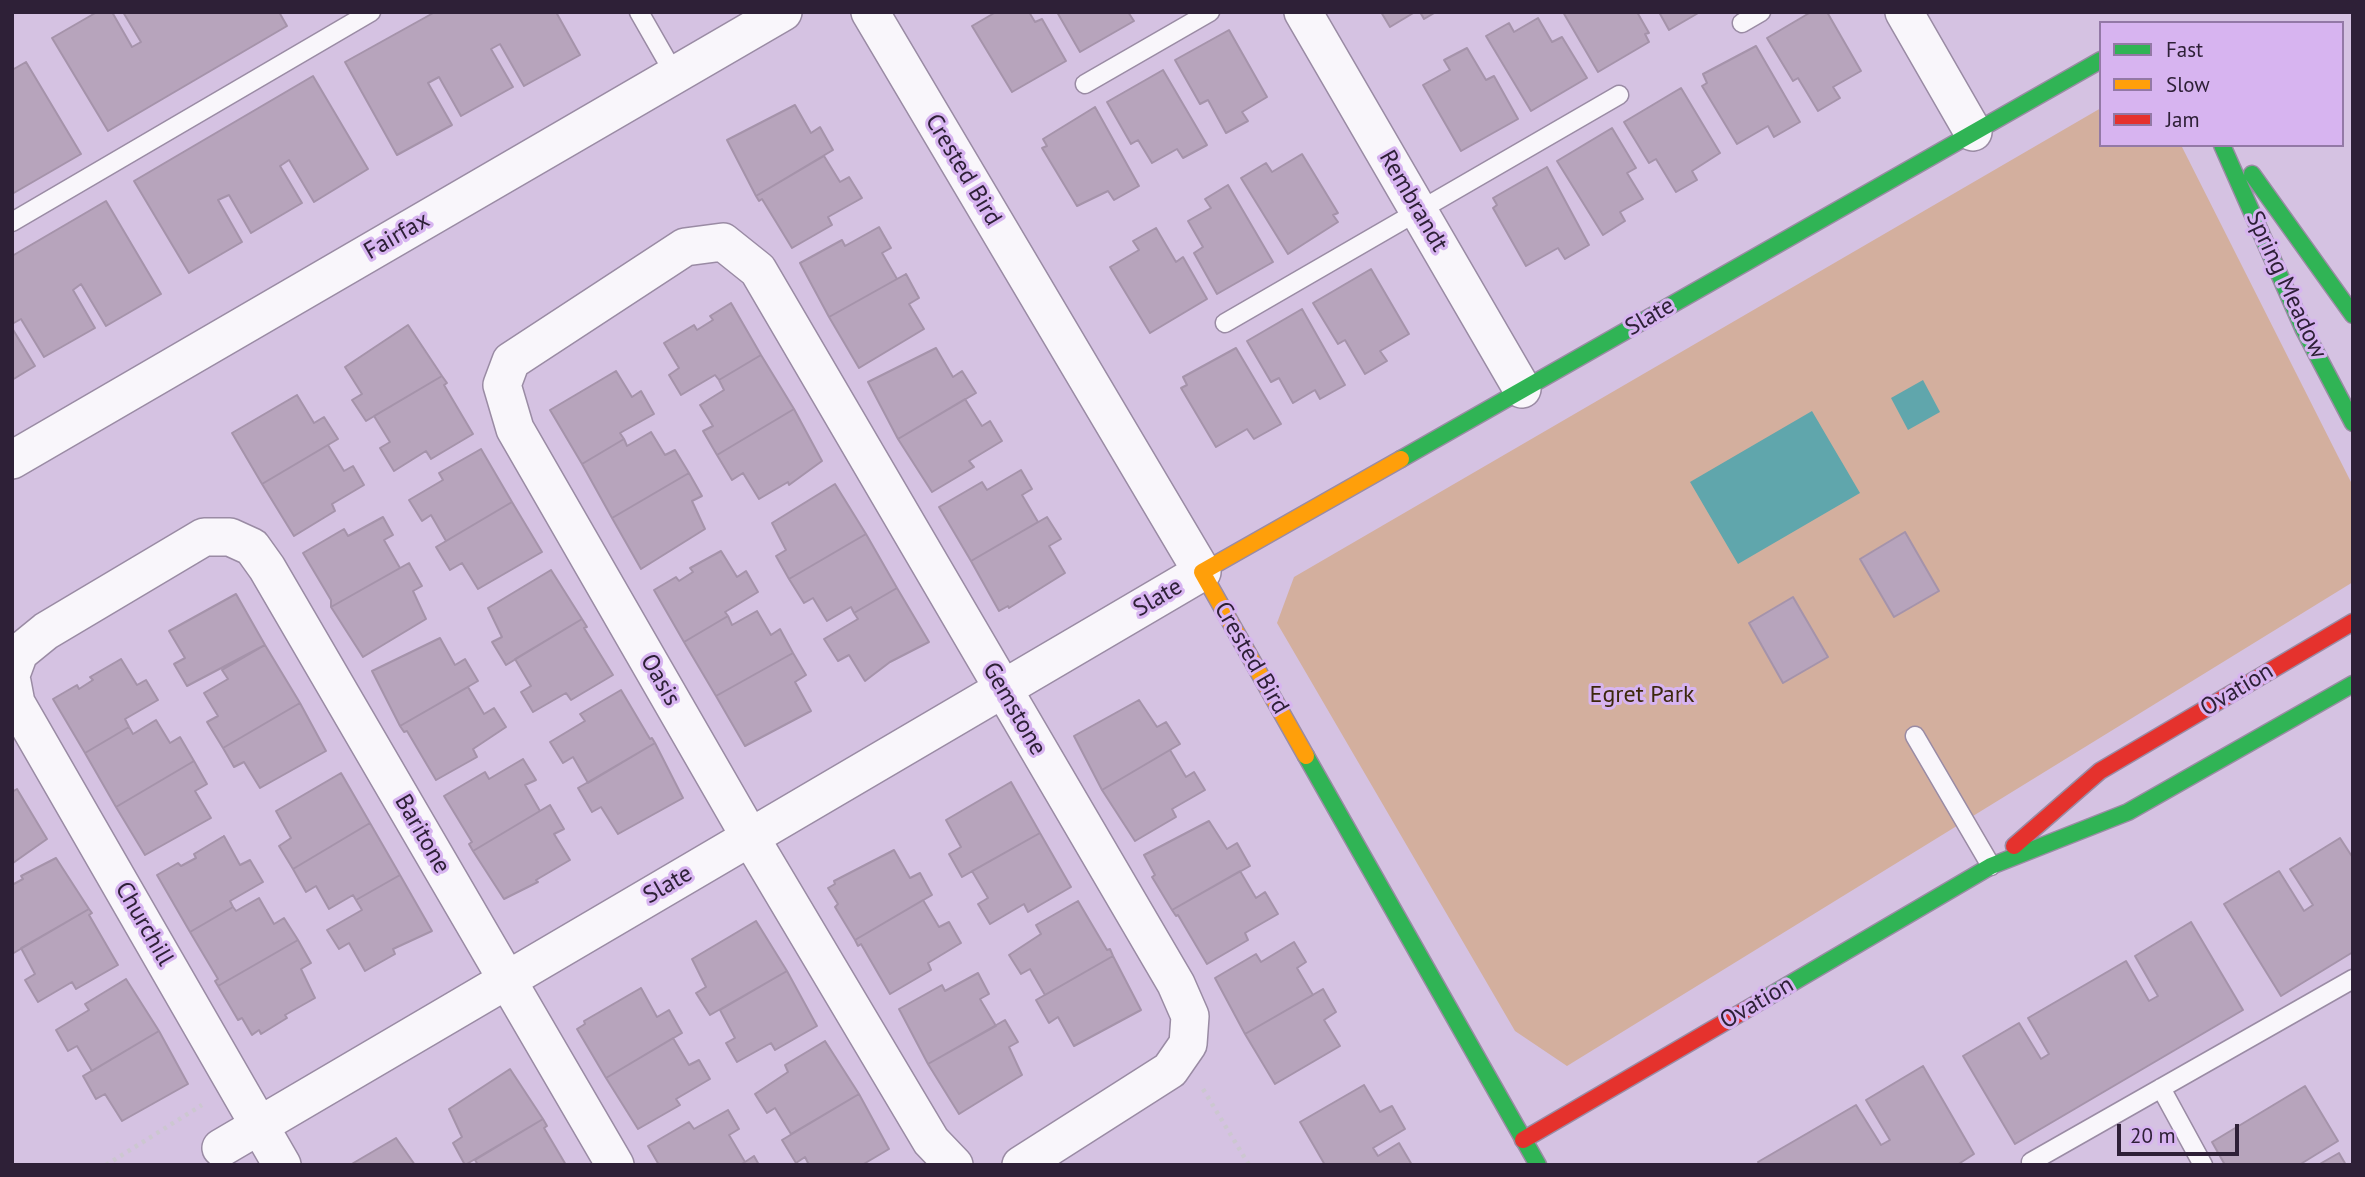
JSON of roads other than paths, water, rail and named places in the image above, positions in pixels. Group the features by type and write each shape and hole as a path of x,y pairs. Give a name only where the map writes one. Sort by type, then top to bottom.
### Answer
{"street":[{"name":"Fairfax","path":"12,460 783,12"},
{"name":"Crested Bird","path":"870,12 1202,572 1538,1165"},
{"name":"Rembrandt","path":"1303,12 1522,389"},
{"path":"1904,12 1973,132"},
{"name":"Slate","path":"221,1148 1202,572 2099,61"},
{"name":"Spring Meadow","path":"2222,147 2303,328 2353,423"},
{"name":"Spring Meadow","path":"2232,147 2353,315"},
{"name":"Gemstone","path":"685,247 723,242 758,270 1176,984 1190,1016 1188,1044 1183,1055 1170,1070 1021,1165"},
{"name":"Oasis","path":"685,247 511,361 502,384 515,429 750,837 932,1141 954,1165"},
{"name":"Baritone","path":"12,672 19,653 46,631 204,537 230,537 252,547 267,568 615,1165"},
{"name":"Ovation","path":"1992,866 2100,771 2353,622"},
{"name":"Churchill","path":"12,682 16,703 282,1165"},
{"name":"Ovation","path":"1524,1140 1992,866 2128,812 2353,684"}],"lane":[{"path":"12,222 371,12"},
{"path":"639,12 675,75"},
{"path":"1085,84 1210,12"},
{"path":"1742,23 1761,12"},
{"path":"1225,323 1619,95"},
{"path":"1915,736 1992,866"},
{"path":"2031,1162 2353,979"},
{"path":"2161,1088 2203,1165"}],"park label":[{"name":"Egret Park","path":"1642,695"}]}
